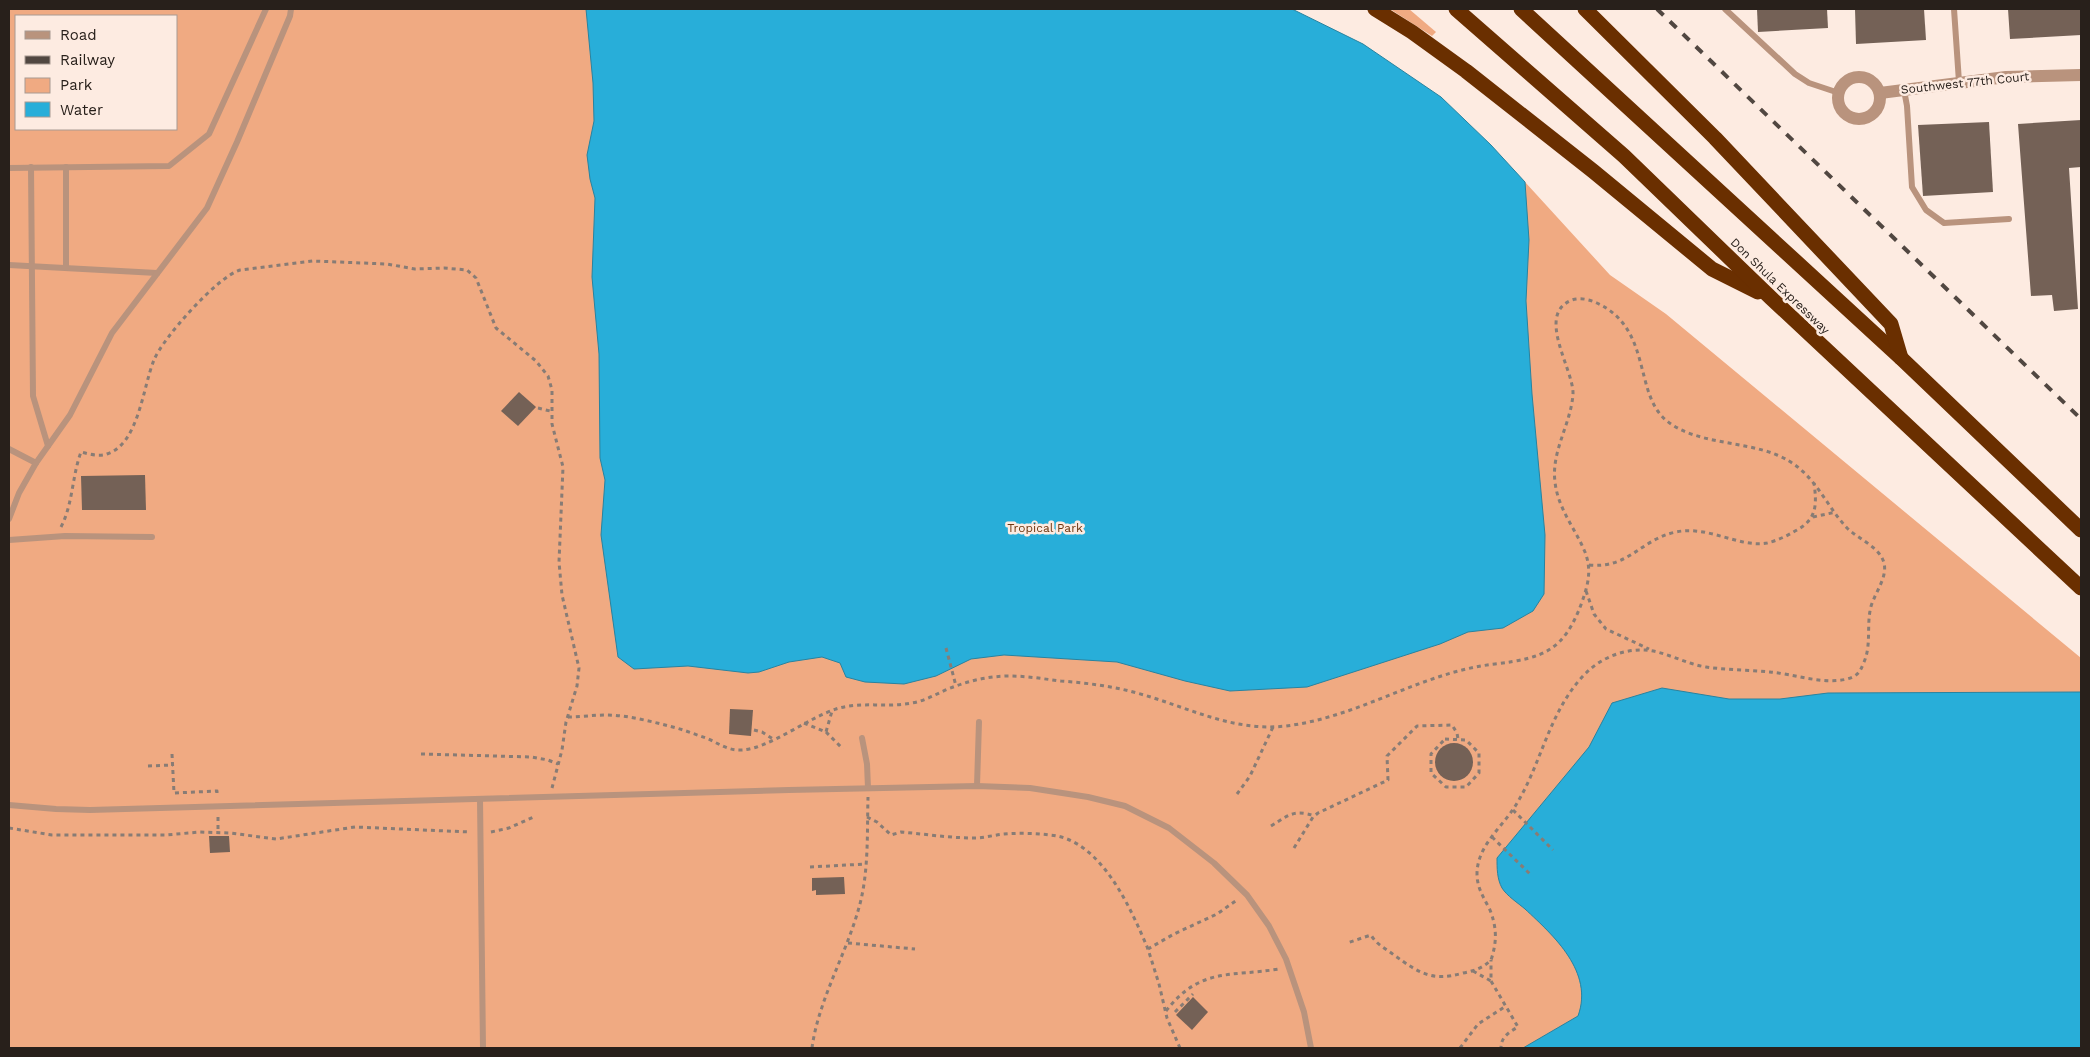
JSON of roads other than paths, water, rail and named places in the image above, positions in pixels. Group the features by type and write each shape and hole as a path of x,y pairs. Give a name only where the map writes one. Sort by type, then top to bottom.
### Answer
{"highway":[{"path":"1375,9 1412,32 1466,71 1593,171 1712,269 1771,298"},
{"name":"Don Shula Expressway","path":"1456,9 1624,156 1771,298 2081,588"},
{"path":"1521,9 1902,359 2081,530"},
{"path":"1585,9 1715,138 1891,324 1902,359"}],"street":[{"name":"Southwest 77th Court","path":"1880,93 2006,77 2081,76"},
{"path":"1859,77 1872,82 1880,93 1880,100 1875,113 1869,117 1855,120 1849,117 1840,107 1839,93 1846,81 1859,77"}],"lane":[{"path":"9,168 169,166 209,134 266,9"},
{"path":"9,519 19,493 36,462 70,415 112,333 207,208 245,124 290,16 291,9"},
{"path":"1725,9 1794,74 1809,83 1839,93"},
{"path":"1954,9 1959,82"},
{"path":"1904,90 1907,106 1912,187 1926,210 1944,223 2009,219"},
{"path":"31,167 33,396 48,446"},
{"path":"66,167 66,268"},
{"path":"9,265 158,273"},
{"path":"9,449 36,462"},
{"path":"9,540 56,537 152,537"},
{"path":"976,786 979,722"},
{"path":"862,738 867,764 868,788"},
{"path":"9,805 56,810 90,810 976,786 1035,789 1116,803 1158,821 1191,844 1240,886 1269,926 1292,976 1306,1020 1311,1048"},
{"path":"480,799 483,1048"}],"water":[{"path":"586,9 1292,9 1363,44 1441,97 1491,145 1525,182 1529,240 1526,301 1532,394 1545,535 1544,594 1533,611 1503,628 1468,632 1440,644 1307,687 1230,691 1185,681 1117,662 1004,655 971,659 936,676 904,684 865,682 846,677 840,663 822,657 789,662 759,672 748,673 688,666 634,669 618,657 601,535 605,480 600,458 599,354 592,277 595,198 587,155 594,121 593,83"},
{"path":"1662,688 1729,699 1780,699 1828,693 2081,692 2081,1048 1523,1048 1578,1016 1582,1000 1581,985 1576,970 1559,943 1525,909 1510,897 1500,885 1497,858 1589,747 1612,703"}],"railway":[{"path":"1657,9 2081,419"}],"park label":[{"name":"Tropical Park","path":"1045,528"}]}
